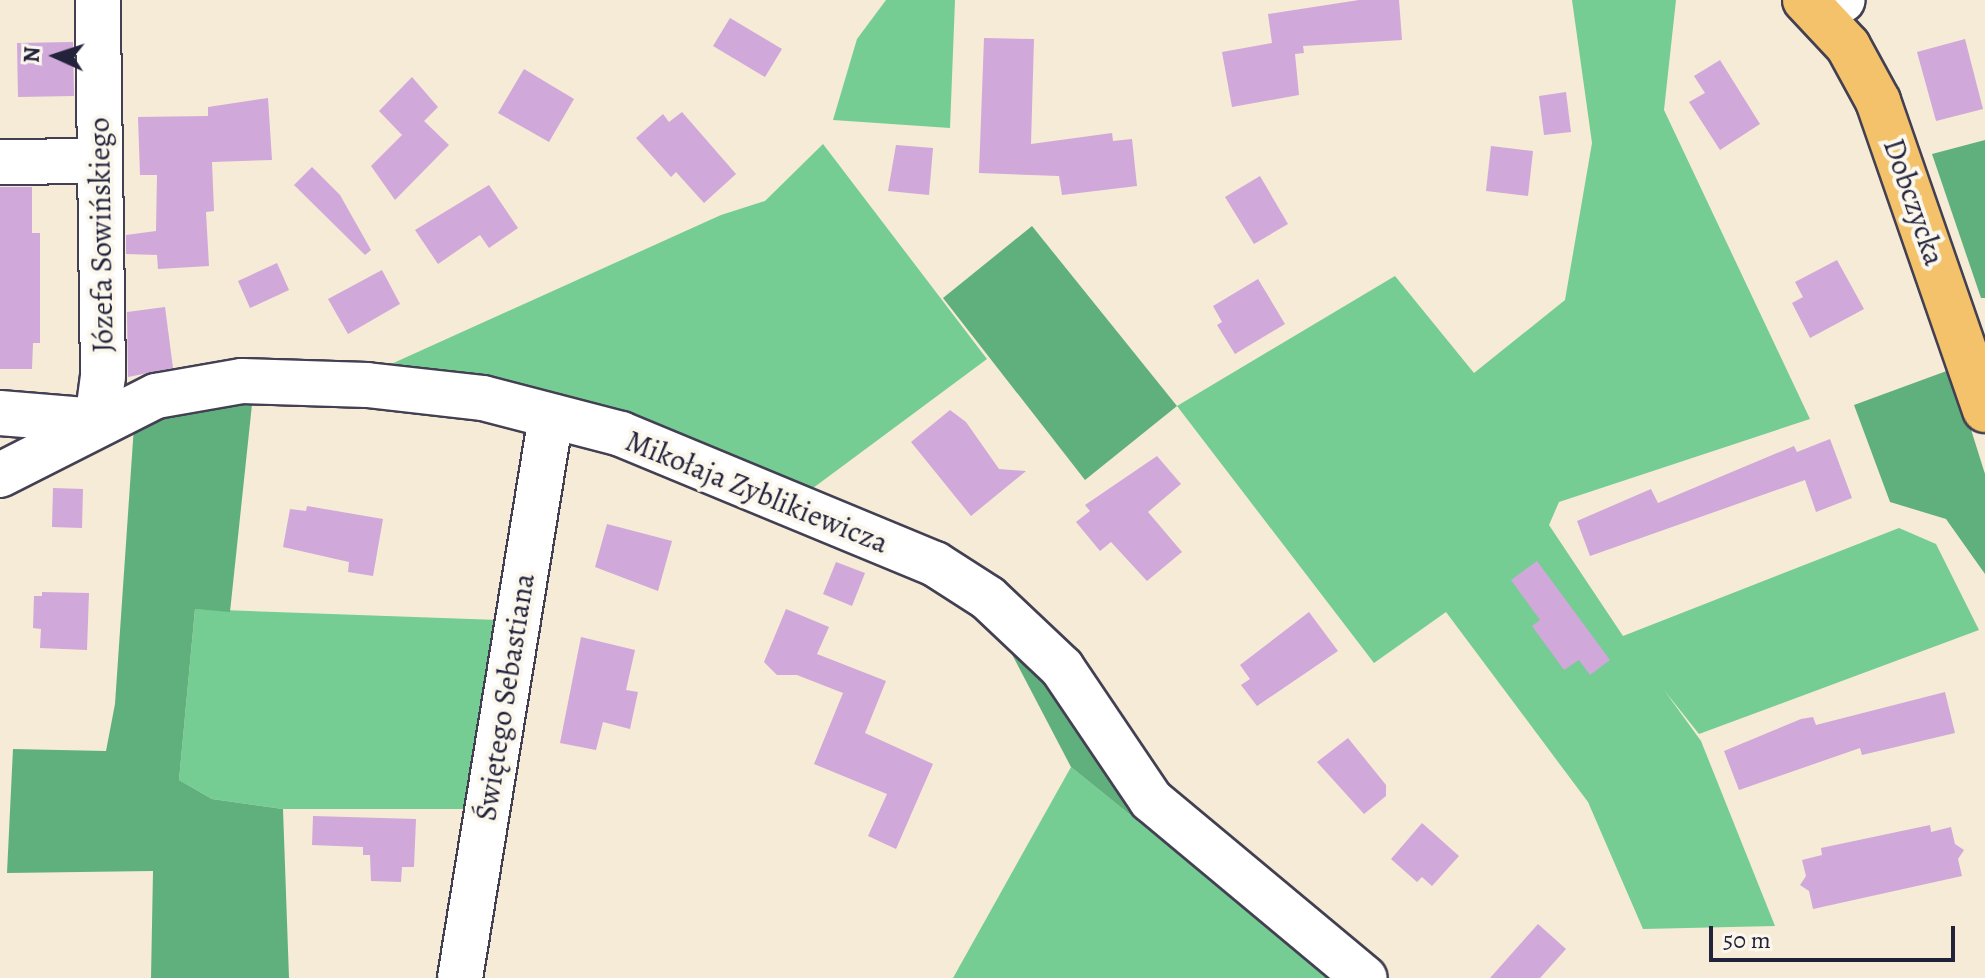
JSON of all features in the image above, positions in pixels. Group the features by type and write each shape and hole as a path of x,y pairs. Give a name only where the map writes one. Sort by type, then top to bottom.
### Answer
{"main road":[{"name":"Dobczycka","path":"1821,3 1878,101 1985,410"}],"street":[{"name":"Józefa Sowińskiego","path":"97,421 103,376 98,0"},
{"path":"0,162 99,161"},
{"name":"Mikołaja Zyblikiewicza","path":"0,475 97,421 156,396 257,381 367,385 468,397 621,434 935,564 988,598 1062,668 1151,800 1365,978"},
{"path":"0,413 97,421"},
{"name":"Świętego Sebastiana","path":"460,978 551,416"}],"green space":[{"path":"886,0 955,0 950,128 833,120 857,39"},
{"path":"1572,0 1676,0 1664,110 1810,419 1559,502 1549,525 1623,636 1899,528 1936,544 1979,630 1699,734 1664,690 1701,741 1775,926 1643,929 1588,802 1446,612 1374,663 1177,406 1395,276 1474,373 1565,300 1592,143"},
{"path":"1985,140 1985,298 1981,298 1932,154"},
{"path":"823,144 987,359 809,491 512,389 389,365 721,215 765,201"},
{"path":"1032,226 1177,406 1085,480 943,298"},
{"path":"1952,369 1985,474 1985,574 1946,519 1890,502 1854,405"},
{"path":"253,395 230,612 195,609 179,780 212,799 283,809 289,978 151,978 153,871 7,873 13,749 106,751 115,704 134,426 175,403"},
{"path":"195,609 498,620 468,809 283,809 212,799 179,780"},
{"path":"1005,641 1060,688 1186,860 1071,767"},
{"path":"1071,767 1332,978 953,978"}],"building":[{"path":"1359,0 1399,0 1402,40 1303,46 1304,53 1295,54 1299,95 1232,107 1222,52 1272,43 1268,14"},
{"path":"730,18 782,49 765,77 713,46"},
{"path":"984,38 1034,39 1031,144 1112,133 1113,141 1132,139 1137,186 1062,195 1059,176 979,173"},
{"path":"1965,39 1983,109 1936,121 1917,52"},
{"path":"73,42 74,96 18,97 17,43"},
{"path":"1720,60 1760,124 1720,150 1689,102 1705,93 1694,76"},
{"path":"524,69 574,99 549,142 498,113"},
{"path":"412,77 438,107 424,121 449,145 395,200 371,166 402,135 379,111"},
{"path":"1566,92 1571,132 1544,135 1539,96"},
{"path":"268,98 272,160 212,162 214,211 206,212 209,266 158,269 157,255 126,254 126,235 156,231 157,175 140,175 138,117 208,116 208,107"},
{"path":"682,112 736,174 704,203 676,172 671,177 636,138 663,114 669,122"},
{"path":"896,145 933,148 929,195 888,191"},
{"path":"1491,146 1533,151 1528,196 1486,191"},
{"path":"312,167 340,195 371,250 365,255 294,185"},
{"path":"1260,176 1288,224 1254,244 1225,197"},
{"path":"489,185 518,228 489,248 480,235 438,264 415,230"},
{"path":"0,187 32,187 32,233 40,233 40,343 33,343 32,369 0,369"},
{"path":"1837,260 1864,309 1810,338 1792,303 1803,297 1795,282"},
{"path":"277,263 289,290 250,308 238,281"},
{"path":"382,270 400,304 348,334 328,299"},
{"path":"1258,279 1285,324 1235,354 1217,325 1222,322 1213,306"},
{"path":"165,307 173,368 128,377 127,312"},
{"path":"950,410 966,422 999,469 1026,471 971,516 911,442"},
{"path":"1830,439 1852,498 1816,512 1805,480 1590,556 1577,521 1651,489 1658,503 1794,446 1797,452"},
{"path":"1157,456 1181,484 1148,512 1182,552 1147,581 1111,542 1100,551 1076,522 1090,511 1085,505"},
{"path":"53,488 83,489 82,528 52,527"},
{"path":"307,506 383,519 373,576 348,572 349,562 283,547 290,509 306,511"},
{"path":"607,524 672,541 658,591 595,567"},
{"path":"1537,561 1610,660 1590,675 1579,660 1564,670 1532,626 1540,620 1511,580"},
{"path":"836,562 865,573 852,606 823,594"},
{"path":"42,592 89,593 87,650 40,648 41,629 33,628 34,596 42,596"},
{"path":"786,609 829,627 817,654 886,681 865,733 933,764 896,849 868,836 887,794 814,764 843,693 797,675 777,675 764,662"},
{"path":"1309,612 1338,651 1257,706 1241,685 1250,679 1240,665"},
{"path":"581,637 635,650 626,690 638,692 630,729 603,722 596,750 560,743"},
{"path":"1945,692 1955,733 1862,755 1860,748 1739,790 1724,751 1801,719 1813,717 1816,725"},
{"path":"1348,738 1386,785 1386,796 1364,814 1317,762"},
{"path":"313,816 416,819 414,867 402,867 401,882 371,881 370,855 363,855 363,847 312,845"},
{"path":"1422,823 1459,856 1432,886 1422,877 1417,882 1391,859"},
{"path":"1930,825 1931,832 1951,827 1955,844 1964,850 1958,859 1962,876 1813,909 1809,891 1800,885 1806,876 1802,860 1822,855 1821,848"},
{"path":"1538,924 1566,949 1540,978 1490,978"}]}
